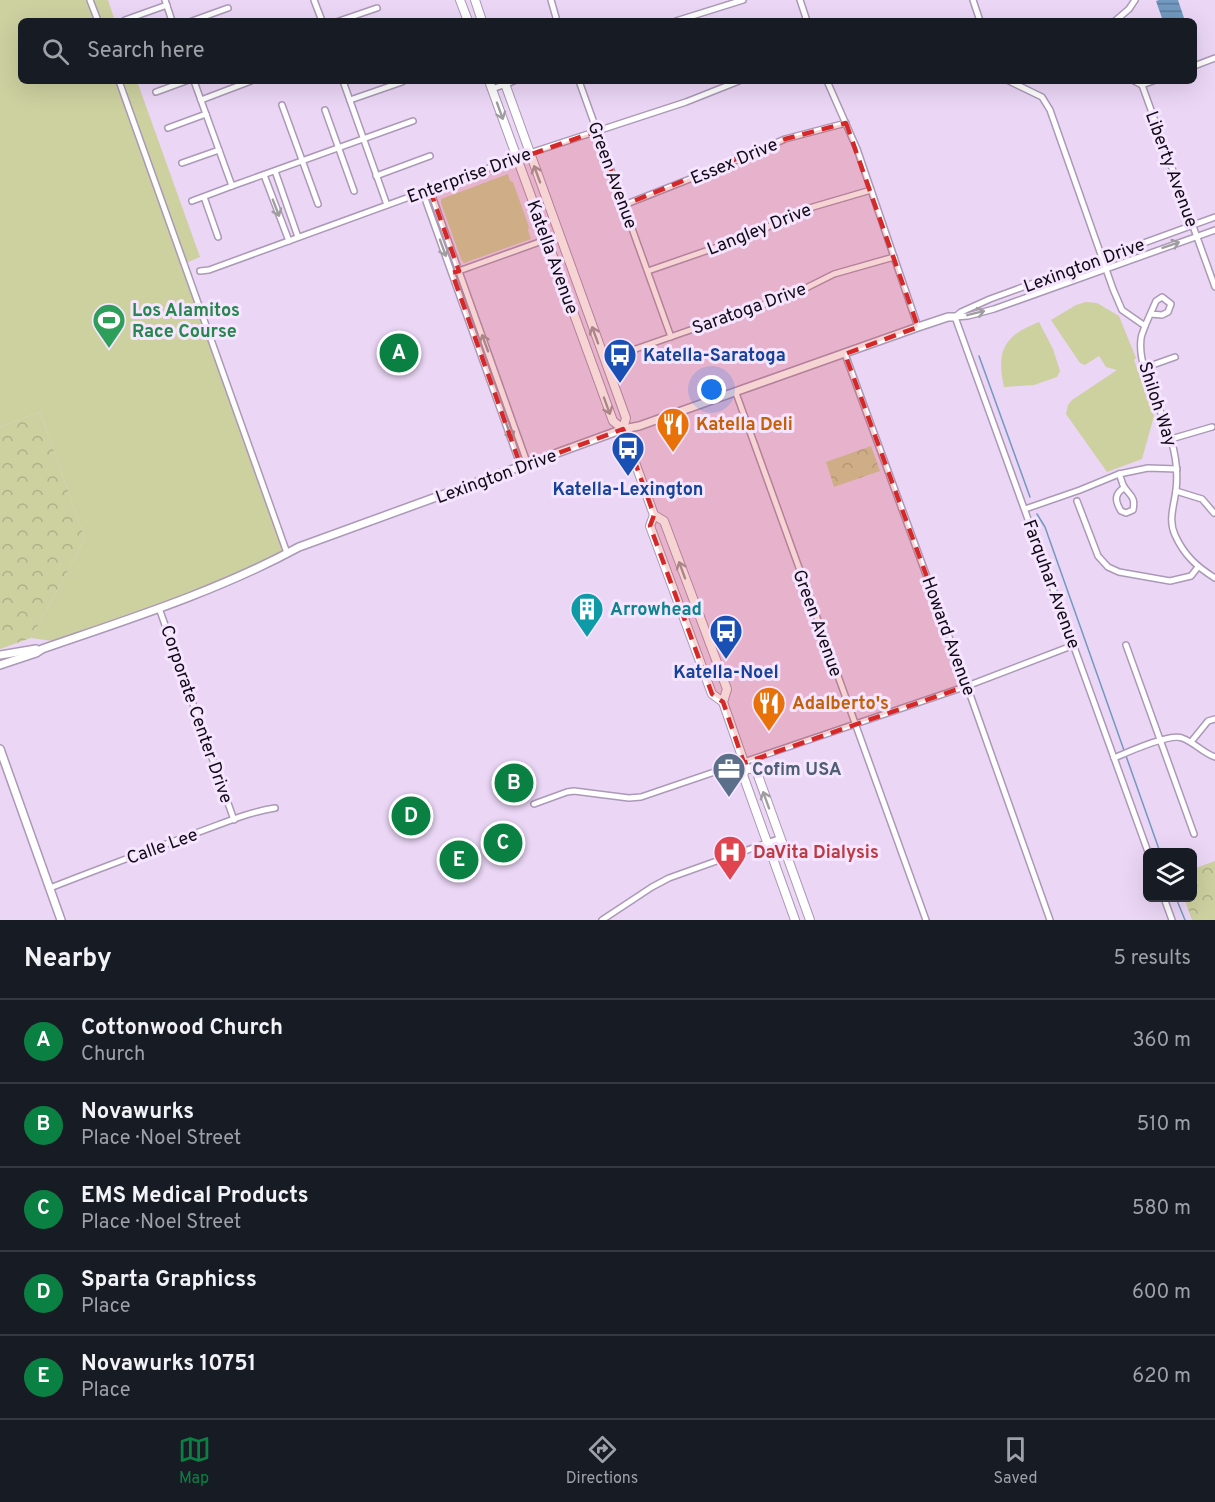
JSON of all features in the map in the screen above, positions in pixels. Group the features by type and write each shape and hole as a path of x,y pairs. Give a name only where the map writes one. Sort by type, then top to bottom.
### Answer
{"main road":[{"path":"461,0 467,18"},
{"path":"475,0 481,18"},
{"name":"Katella Avenue","path":"504,84 626,418 623,429"},
{"name":"Katella Avenue","path":"491,85 613,421 623,429 654,515 664,521 727,689 723,702"},
{"name":"Katella Avenue","path":"654,515 650,526 712,694 723,702 745,765 743,775 795,920"},
{"name":"Katella Avenue","path":"745,765 756,770 810,920"}],"street":[{"path":"90,0 97,18"},
{"path":"314,0 320,18"},
{"path":"551,0 556,18"},
{"path":"686,18 743,0"},
{"path":"800,0 806,18"},
{"path":"973,0 979,18"},
{"path":"1118,18 1135,0"},
{"path":"130,18 166,2 171,18"},
{"path":"200,18 228,8"},
{"path":"348,18 376,8"},
{"path":"1197,65 1215,58"},
{"path":"120,84 287,553"},
{"path":"156,92 178,84"},
{"path":"195,84 232,186"},
{"path":"201,99 243,84"},
{"path":"344,84 387,205"},
{"path":"350,100 396,84"},
{"name":"Green Avenue","path":"580,84 671,337"},
{"name":"Enterprise Drive","path":"200,271 530,153 686,102 731,84"},
{"path":"828,84 857,149 918,327"},
{"path":"1015,84 1042,97 1046,102 1122,310 1145,326"},
{"name":"Liberty Avenue","path":"1142,85 1215,287"},
{"path":"282,105 318,204"},
{"path":"325,110 354,191"},
{"path":"168,128 206,114"},
{"path":"192,201 413,121"},
{"name":"Essex Drive","path":"624,205 785,139 846,123"},
{"path":"182,163 219,150"},
{"path":"376,176 430,156"},
{"path":"275,171 298,237"},
{"path":"264,175 289,241"},
{"path":"430,190 525,466"},
{"name":"Langley Drive","path":"648,272 749,236 806,209 871,190"},
{"path":"423,193 525,466"},
{"path":"204,197 218,237"},
{"name":"Lexington Drive","path":"955,317 990,299 1215,217"},
{"name":"Lexington Drive","path":"0,655 42,649 226,583 309,543 623,429 639,426 736,393 948,317 968,316 994,309 1215,230"},
{"path":"452,273 559,235"},
{"name":"Saratoga Drive","path":"604,360 794,294 834,274 894,257"},
{"name":"Shiloh Way","path":"1150,314 1141,338 1141,350 1144,368 1171,439 1177,470 1171,517 1174,534 1198,567 1215,578"},
{"name":"Farquhar Avenue","path":"955,317 1147,848"},
{"name":"Howard Avenue","path":"845,354 1050,920"},
{"path":"1144,368 1175,357"},
{"name":"Green Avenue","path":"736,393 926,920"},
{"path":"1171,439 1212,427"},
{"path":"1025,509 1119,474 1148,468 1177,470"},
{"path":"1119,474 1124,488 1131,494 1134,502 1133,510 1126,513 1120,511 1116,496 1124,488"},
{"path":"1176,491 1202,499 1214,513"},
{"path":"1077,501 1098,556 1108,567 1119,572 1170,581 1191,576 1198,567"},
{"name":"Corporate Center Drive","path":"159,608 234,820"},
{"path":"534,804 574,791 629,798 641,797 717,770 745,765 854,723 967,686 1074,645"},
{"path":"1126,645 1194,834"},
{"name":"Lexington Drive","path":"0,665 42,649"},
{"path":"1191,742 1208,721 1215,719"},
{"path":"1114,758 1160,740 1179,736 1215,757"},
{"path":"0,748 61,920"},
{"name":"Calle Lee","path":"50,888 107,865 234,820 275,808"},
{"path":"602,920 669,878 781,838"},
{"path":"1166,902 1172,920"}],"highlighted area":[{"path":"846,123 918,327 845,354 967,686 744,763 723,702 712,694 650,526 654,515 623,429 521,467 452,273 459,271 430,190 597,131 624,205 785,139"}],"green space":[{"name":"Los Alamitos Race Course","path":"0,0 108,0 114,18 18,18 18,84 138,84 200,257 186,263 287,545 281,548 282,551 225,580 53,641 31,638 85,539 40,412 0,427"},
{"path":"508,174 529,227 531,239 464,263 441,199"},
{"path":"1086,302 1097,303 1119,316 1136,358 1134,360 1154,416 1142,459 1107,472 1066,414 1072,400 1117,370 1106,367 1099,356 1085,365 1080,363 1051,320 1076,305"},
{"path":"1039,322 1053,349 1060,371 1057,377 1034,385 1004,387 1001,363 1005,346 1018,333"},
{"path":"40,412 85,539 31,638 0,649 0,427"},
{"path":"871,446 880,471 834,487 826,462"},
{"path":"1215,861 1215,920 1192,920 1185,902 1197,902 1197,868"}],"water":[{"path":"1178,0 1184,18 1162,18 1156,1"}],"waterway":[{"path":"979,356 1030,497"},
{"path":"1037,514 1045,527 1159,848"},
{"path":"1178,902 1185,920"}],"place":[{"name":"Los Alamitos Race Course","path":"109,349"},
{"name":"Cottonwood Church","path":"399,353"},
{"name":"Katella-Saratoga","path":"620,384"},
{"name":"Katella Deli","path":"673,453"},
{"name":"Katella-Lexington","path":"628,477"},
{"name":"Arrowhead","path":"587,638"},
{"name":"Katella-Noel","path":"726,660"},
{"name":"Adalberto's","path":"769,732"},
{"name":"Novawurks","path":"514,783"},
{"name":"Cofim USA","path":"729,798"},
{"name":"Sparta Graphicss","path":"411,816"},
{"name":"EMS Medical Products","path":"503,843"},
{"name":"Novawurks 10751","path":"459,860"},
{"name":"DaVita Dialysis","path":"730,881"}]}
